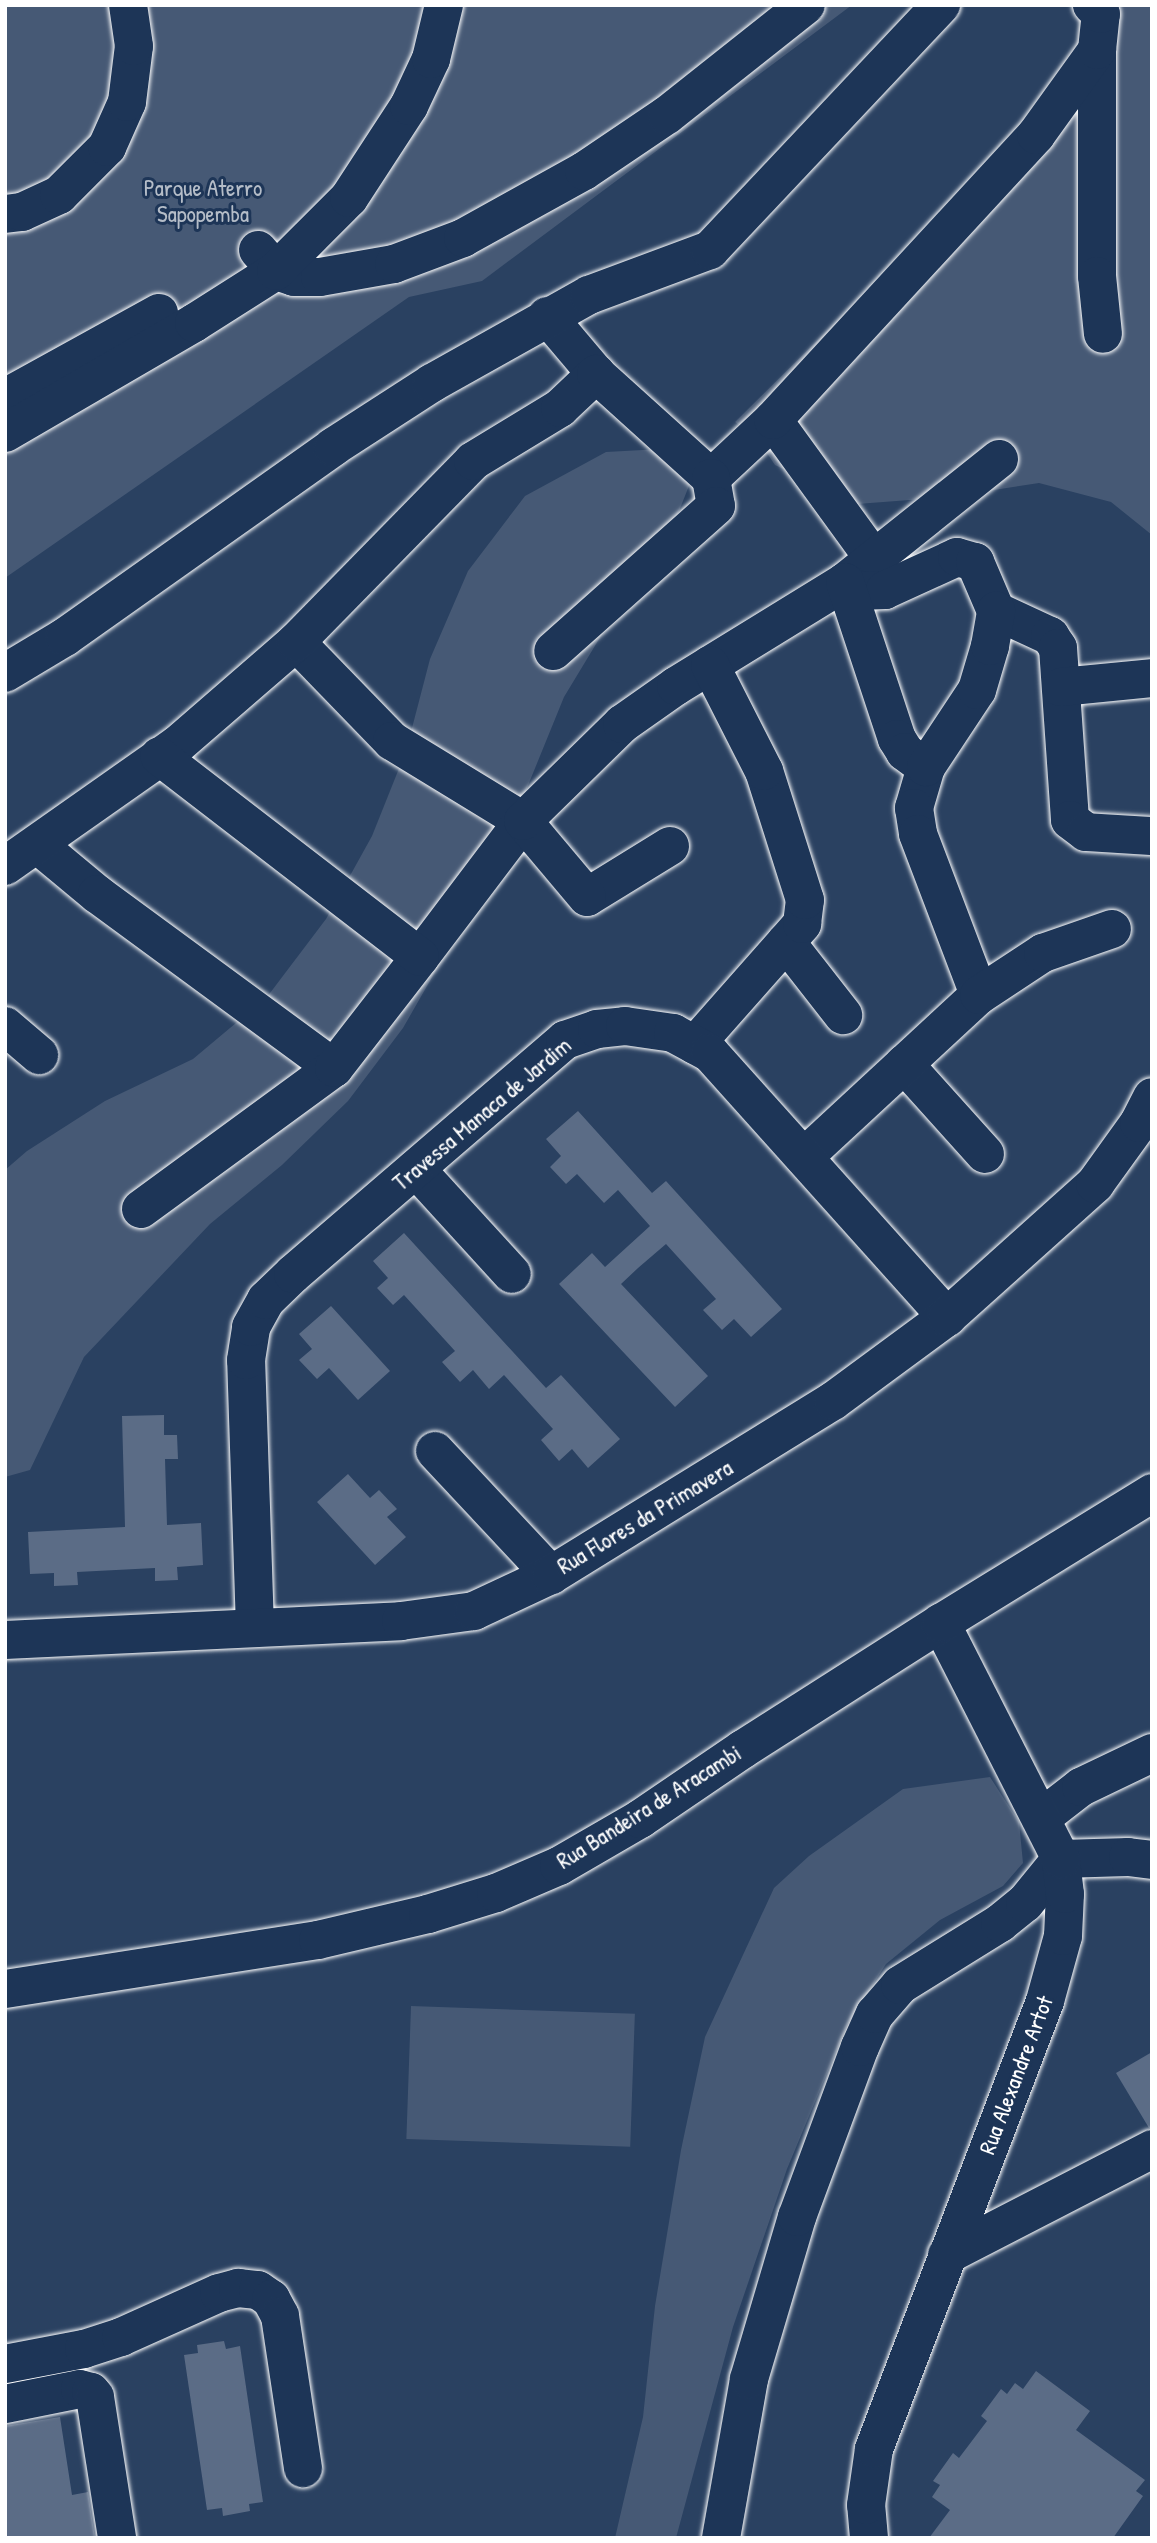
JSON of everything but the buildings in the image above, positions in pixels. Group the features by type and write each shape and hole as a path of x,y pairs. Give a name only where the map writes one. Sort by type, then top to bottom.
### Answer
{"street":[{"path":"5,214 22,212 59,195 107,147 127,102 134,46 128,5"},
{"path":"5,398 179,302 267,260 345,159 388,91 408,45 417,5"},
{"path":"5,433 194,323 267,260 349,198 410,106 431,59 444,5"},
{"path":"267,260 294,277 320,278 394,264 463,238 584,171 667,115 806,5"},
{"path":"5,673 65,637 333,447 432,383 547,316 589,295 710,250 941,5"},
{"path":"1092,5 1101,14 1097,50 1097,276 1103,334"},
{"path":"711,478 774,420 1036,135 1097,50"},
{"path":"547,316 596,374 711,478 716,506 553,651"},
{"path":"5,866 176,746 296,642 473,461 560,408 596,374"},
{"path":"774,420 859,570 897,739 905,752 926,767"},
{"path":"141,1209 334,1068 523,821 622,724 859,570 999,460"},
{"path":"859,570 860,591 885,590 957,557 975,562 996,611 990,646 977,690 926,767 914,808 918,834 979,995"},
{"path":"996,611 1050,636 1058,648 1070,820 1086,832 1152,836"},
{"path":"296,642 392,741 523,821 587,897 670,846"},
{"path":"695,1045 802,924 805,900 764,771 710,665"},
{"path":"1060,687 1152,678"},
{"path":"159,756 420,957"},
{"path":"38,845 97,894 334,1068"},
{"path":"804,1157 979,995 1043,953 1112,929"},
{"path":"786,942 842,1016"},
{"path":"5,1026 39,1055"},
{"name":"Travessa Manaca de Jardim","path":"255,1628 246,1360 251,1327 266,1300 565,1040 597,1029 625,1026 673,1033 710,1053 947,1317"},
{"path":"904,1064 985,1154"},
{"name":"Rua Flores da Primavera","path":"5,1640 401,1621 474,1611 551,1575 833,1401 947,1317 1095,1184 1139,1124 1152,1097"},
{"path":"415,1169 512,1274"},
{"path":"435,1451 551,1575"},
{"name":"Rua Bandeira de Aracambi","path":"5,1989 318,1940 428,1914 496,1893 559,1866 640,1819 940,1623 1152,1493"},
{"name":"Rua Alexandre Artot","path":"869,2538 866,2505 874,2449 1045,2001 1063,1936 1065,1894 1061,1859 940,1623"},
{"path":"1041,1818 1081,1787 1152,1753"},
{"path":"721,2538 749,2379 797,2217 860,2047 875,2014 900,1986 1000,1923 1025,1903 1061,1859 1128,1857 1152,1860"},
{"path":"947,2255 1152,2149"},
{"path":"5,2364 84,2349 121,2337 219,2293 238,2288 258,2290 271,2299 280,2316 303,2468"},
{"path":"5,2404 79,2389 91,2392 117,2538"}],"green space":[{"name":"Parque Aterro Sapopemba","path":"5,5 852,5 482,281 409,297 5,578"},
{"path":"1092,5 1152,5 1152,535 1111,502 1039,483 949,497 857,504 775,465 756,437 735,422 903,256 1097,50"},
{"path":"679,448 698,463 668,539 613,616 564,697 494,869 403,1028 348,1101 282,1165 210,1224 84,1357 30,1470 5,1477 5,1170 27,1151 105,1101 193,1059 267,997 326,919 372,836 406,751 430,659 468,571 525,496 606,452"},
{"path":"990,1777 1019,1822 1023,1863 1003,1886 940,1920 886,1964 847,2025 787,2169 733,2327 676,2538 615,2538 643,2417 655,2306 681,2150 705,2037 774,1888 809,1856 903,1789"},
{"path":"411,2006 635,2014 630,2147 406,2139"}]}
